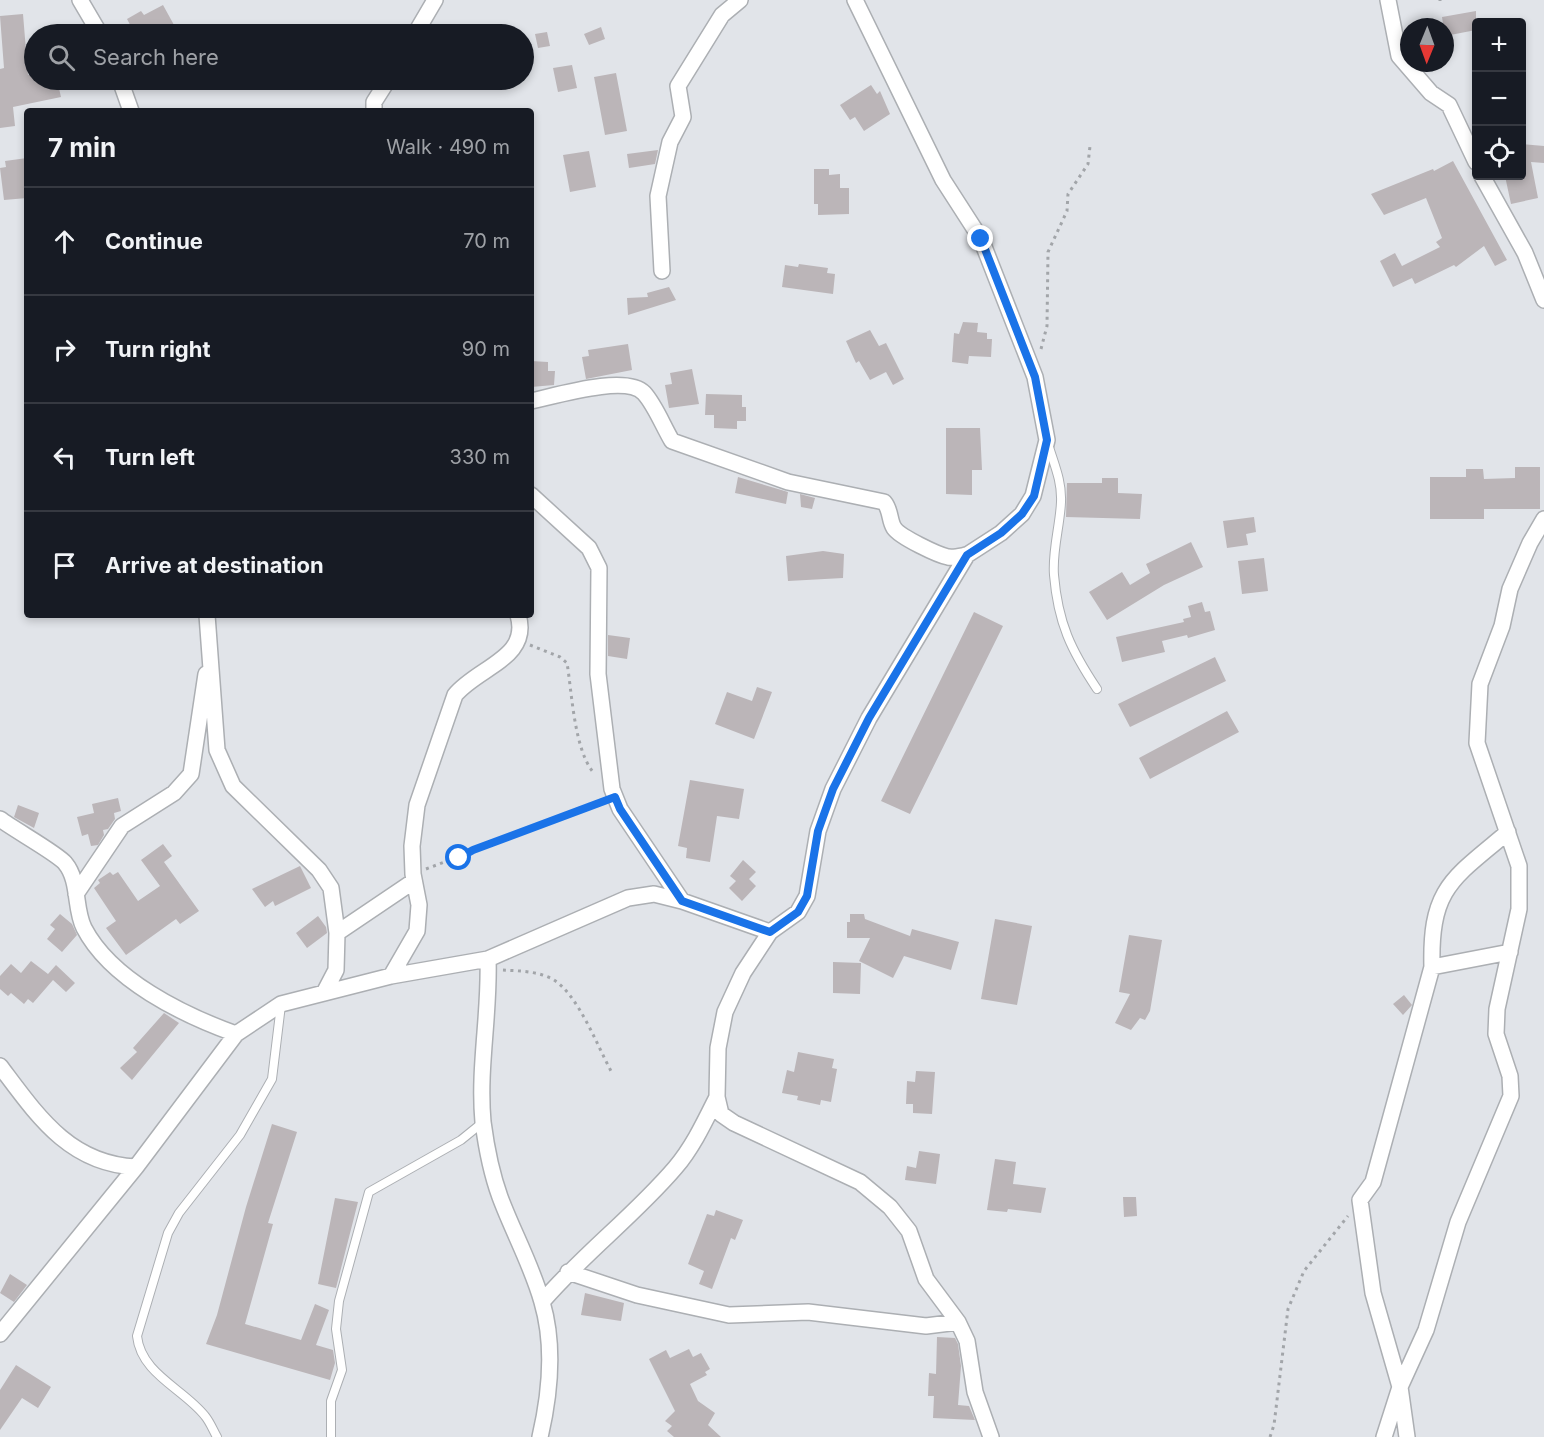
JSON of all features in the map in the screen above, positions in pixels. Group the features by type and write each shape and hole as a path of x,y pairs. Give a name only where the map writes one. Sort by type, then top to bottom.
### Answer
{"street":[{"path":"80,0 94,24"},
{"path":"421,24 435,0"},
{"path":"662,271 658,196 670,142 683,117 678,86 722,15 740,0"},
{"path":"855,0 943,180 981,239 1035,377 1047,440 1034,496 1022,514 1001,533 967,555 869,718 833,789 818,831 807,896 798,912 770,932 743,973 724,1012 718,1048 717,1096 721,1114 734,1123 860,1182 890,1207 909,1231 926,1279 958,1322 967,1341 975,1392 991,1437"},
{"path":"1388,0 1399,56 1431,93 1449,105 1472,154"},
{"path":"123,90 129,108"},
{"path":"374,108 374,102 382,90"},
{"path":"1484,180 1525,253 1544,300"},
{"path":"534,400 591,388 628,384 643,392 672,441 788,482 884,502 891,510 894,527 900,533 935,553 950,557 967,555"},
{"path":"534,498 589,548 599,568 598,674 614,793 620,809 682,901"},
{"path":"1383,1437 1401,1387 1426,1330 1458,1222 1512,1096 1510,1076 1496,1034 1497,1009 1519,909 1519,866 1477,743 1480,684 1502,626 1510,589 1530,543 1544,519"},
{"path":"207,618 218,750 233,786 319,870 331,888 337,933 336,970 324,993"},
{"path":"391,976 417,931 418,905 412,846 417,805 455,695 465,683 510,653 520,642 522,628 519,618"},
{"path":"76,894 122,826 174,793 191,774 210,638"},
{"path":"0,819 64,861 73,879 84,927 109,962 168,1005 198,1020 236,1034"},
{"path":"1407,1437 1401,1387 1373,1293 1360,1200 1373,1182 1432,967 1431,931 1436,910 1450,883 1508,832"},
{"path":"337,933 414,878"},
{"path":"0,1334 136,1167 236,1034 281,1004 391,976 488,963 628,898 654,894 682,901 770,932"},
{"path":"1432,967 1510,952"},
{"path":"488,963 483,1122 499,1194 542,1302 547,1324 550,1393 540,1437"},
{"path":"0,1066 35,1113 74,1149 110,1166 136,1167"},
{"path":"542,1302 568,1272 630,1215 676,1167 699,1131 717,1096"},
{"path":"568,1272 637,1294 729,1315 808,1312 926,1326 958,1322"}],"lane":[{"path":"1047,440 1059,477 1061,502 1054,573 1061,621 1074,654 1097,689"},
{"path":"217,1437 205,1416 151,1367 138,1345 137,1336 168,1233 179,1213 240,1135 272,1079 281,1004"},
{"path":"330,1437 331,1401 342,1370 336,1329 339,1300 369,1192 461,1140 483,1122"}],"path":[{"path":"1035,377 1047,326 1048,252 1067,211 1068,194 1088,164 1090,146"},
{"path":"414,878 614,793 588,765 581,746 567,663 560,657 520,642"},
{"path":"488,963 535,973 554,980 570,995 611,1071"},
{"path":"1270,1437 1274,1425 1288,1309 1304,1271 1360,1200"}],"building":[{"path":"163,5 173,24 130,24 127,19 141,11 144,15"},
{"path":"1476,11 1476,18 1472,18 1472,31 1454,34 1454,18 1442,17"},
{"path":"23,14 24,90 59,90 61,97 13,107 15,126 0,128 0,69 4,68 0,16"},
{"path":"601,27 605,39 589,45 584,34"},
{"path":"547,32 550,46 538,48 535,34"},
{"path":"572,65 577,88 558,92 553,68"},
{"path":"616,73 627,131 605,135 594,77"},
{"path":"871,85 877,94 880,91 890,114 864,131 855,117 850,120 840,105"},
{"path":"1526,144 1544,146 1544,163 1531,162 1538,198 1511,204 1506,180 1526,180"},
{"path":"658,150 655,164 629,168 627,154"},
{"path":"589,151 596,187 570,192 563,155"},
{"path":"24,158 24,198 4,200 0,168 6,167 5,161"},
{"path":"1453,161 1507,260 1495,266 1484,246 1456,267 1454,265 1415,284 1412,278 1393,287 1380,261 1395,253 1402,266 1440,247 1436,242 1442,238 1426,198 1384,215 1371,194 1433,169 1434,171"},
{"path":"814,169 829,169 829,175 840,174 840,188 849,188 849,214 818,215 818,204 814,204"},
{"path":"799,264 828,268 827,273 835,274 833,294 782,287 785,265 798,267"},
{"path":"669,287 676,300 628,315 627,298 648,297 647,293"},
{"path":"963,322 978,323 977,332 987,333 987,339 992,339 991,357 969,356 968,364 952,362 954,333 959,334"},
{"path":"870,330 879,346 886,343 904,379 893,385 886,372 870,380 859,361 856,363 846,341"},
{"path":"628,344 632,370 586,379 582,357 589,356 588,350"},
{"path":"534,361 548,362 548,371 555,371 554,385 534,387"},
{"path":"692,369 699,404 669,408 665,385 672,384 670,373"},
{"path":"706,394 742,395 742,407 746,407 746,421 737,421 737,429 714,428 714,415 705,415"},
{"path":"946,428 980,428 982,470 972,470 972,495 946,494"},
{"path":"1515,467 1540,467 1540,509 1484,509 1484,519 1430,519 1430,477 1466,477 1466,469 1483,469 1484,479 1515,478"},
{"path":"738,477 788,492 786,504 735,493"},
{"path":"1102,478 1118,478 1118,493 1142,494 1140,519 1066,517 1067,483 1102,483"},
{"path":"800,494 815,498 812,509 801,507"},
{"path":"1254,517 1256,532 1246,534 1248,545 1227,548 1223,521"},
{"path":"1191,542 1203,567 1164,585 1107,620 1089,592 1122,572 1130,585 1150,573 1146,564"},
{"path":"823,551 844,554 843,578 788,581 786,556"},
{"path":"1264,558 1268,591 1242,594 1238,561"},
{"path":"1202,602 1205,612 1210,611 1215,630 1188,638 1187,635 1162,641 1165,652 1122,662 1116,637 1184,622 1183,619 1191,617 1188,606"},
{"path":"974,612 1003,626 910,814 881,801"},
{"path":"608,635 630,638 627,659 608,656"},
{"path":"1215,657 1226,681 1130,727 1118,704"},
{"path":"757,687 772,692 754,739 715,724 727,692 752,701"},
{"path":"1227,711 1239,732 1150,779 1139,758"},
{"path":"690,780 744,789 739,819 717,816 710,862 686,858 687,848 678,846"},
{"path":"118,798 121,811 114,813 115,819 108,829 103,830 104,835 98,845 91,846 88,834 82,836 77,817 94,813 92,804"},
{"path":"18,805 39,813 34,828 14,817"},
{"path":"163,844 172,856 164,862 199,911 180,924 176,919 126,955 106,928 116,921 94,888 100,883 98,880 110,872 113,875 118,872 138,901 160,886 141,860"},
{"path":"743,860 756,872 749,879 756,886 742,901 729,888 736,881 730,876"},
{"path":"300,866 311,888 275,906 273,901 265,907 252,889"},
{"path":"60,914 72,924 77,935 62,952 47,939 55,929 50,925"},
{"path":"850,914 864,914 865,919 910,936 912,929 959,942 951,970 904,956 893,978 859,961 870,938 847,938 847,922 850,922"},
{"path":"318,916 326,927 327,933 307,948 296,933"},
{"path":"995,919 1032,926 1017,1005 981,999"},
{"path":"1129,935 1162,940 1150,1011 1145,1020 1140,1018 1131,1030 1115,1023 1130,994 1119,992"},
{"path":"31,961 48,974 56,965 75,983 66,992 53,980 33,1003 28,999 24,1004 11,993 8,996 0,989 0,976 11,964 21,973"},
{"path":"833,962 861,963 860,994 833,993"},
{"path":"1404,995 1412,1005 1403,1015 1393,1004"},
{"path":"164,1013 179,1023 132,1080 120,1068 137,1052 133,1048"},
{"path":"798,1052 834,1059 832,1068 837,1069 831,1102 821,1100 820,1105 797,1100 798,1096 782,1093 787,1070 794,1072"},
{"path":"916,1071 935,1072 932,1114 913,1113 913,1104 906,1104 907,1081 915,1082"},
{"path":"272,1124 297,1132 268,1223 273,1224 245,1324 301,1340 315,1304 329,1310 316,1345 333,1350 335,1363 330,1380 206,1344 217,1315 246,1207"},
{"path":"919,1151 940,1154 936,1184 905,1180 907,1166 916,1168"},
{"path":"995,1159 1016,1162 1013,1184 1046,1188 1041,1213 1008,1209 1007,1212 987,1210"},
{"path":"1123,1197 1136,1197 1137,1216 1124,1217"},
{"path":"335,1198 358,1202 336,1288 318,1284"},
{"path":"716,1210 743,1220 735,1240 731,1238 712,1289 699,1284 704,1271 688,1264 707,1214 714,1216"},
{"path":"10,1274 27,1285 14,1302 0,1293"},
{"path":"585,1293 624,1303 621,1321 581,1315"},
{"path":"937,1337 955,1338 958,1344 961,1366 958,1405 969,1406 975,1420 933,1418 934,1396 928,1396 929,1373 936,1374"},
{"path":"689,1349 693,1357 701,1353 710,1369 705,1372 707,1375 690,1384 698,1401 715,1413 708,1425 721,1437 674,1437 667,1431 672,1426 665,1421 675,1411 649,1359 666,1350 670,1358"},
{"path":"16,1365 51,1387 38,1408 22,1398 0,1430 0,1390"}],"route":[{"path":"459,858 473,850 615,797 620,809 682,901 747,926 770,932 798,912 807,896 818,831 833,789 869,718 967,555 1001,533 1022,514 1034,496 1047,440 1035,377 981,239"}]}
